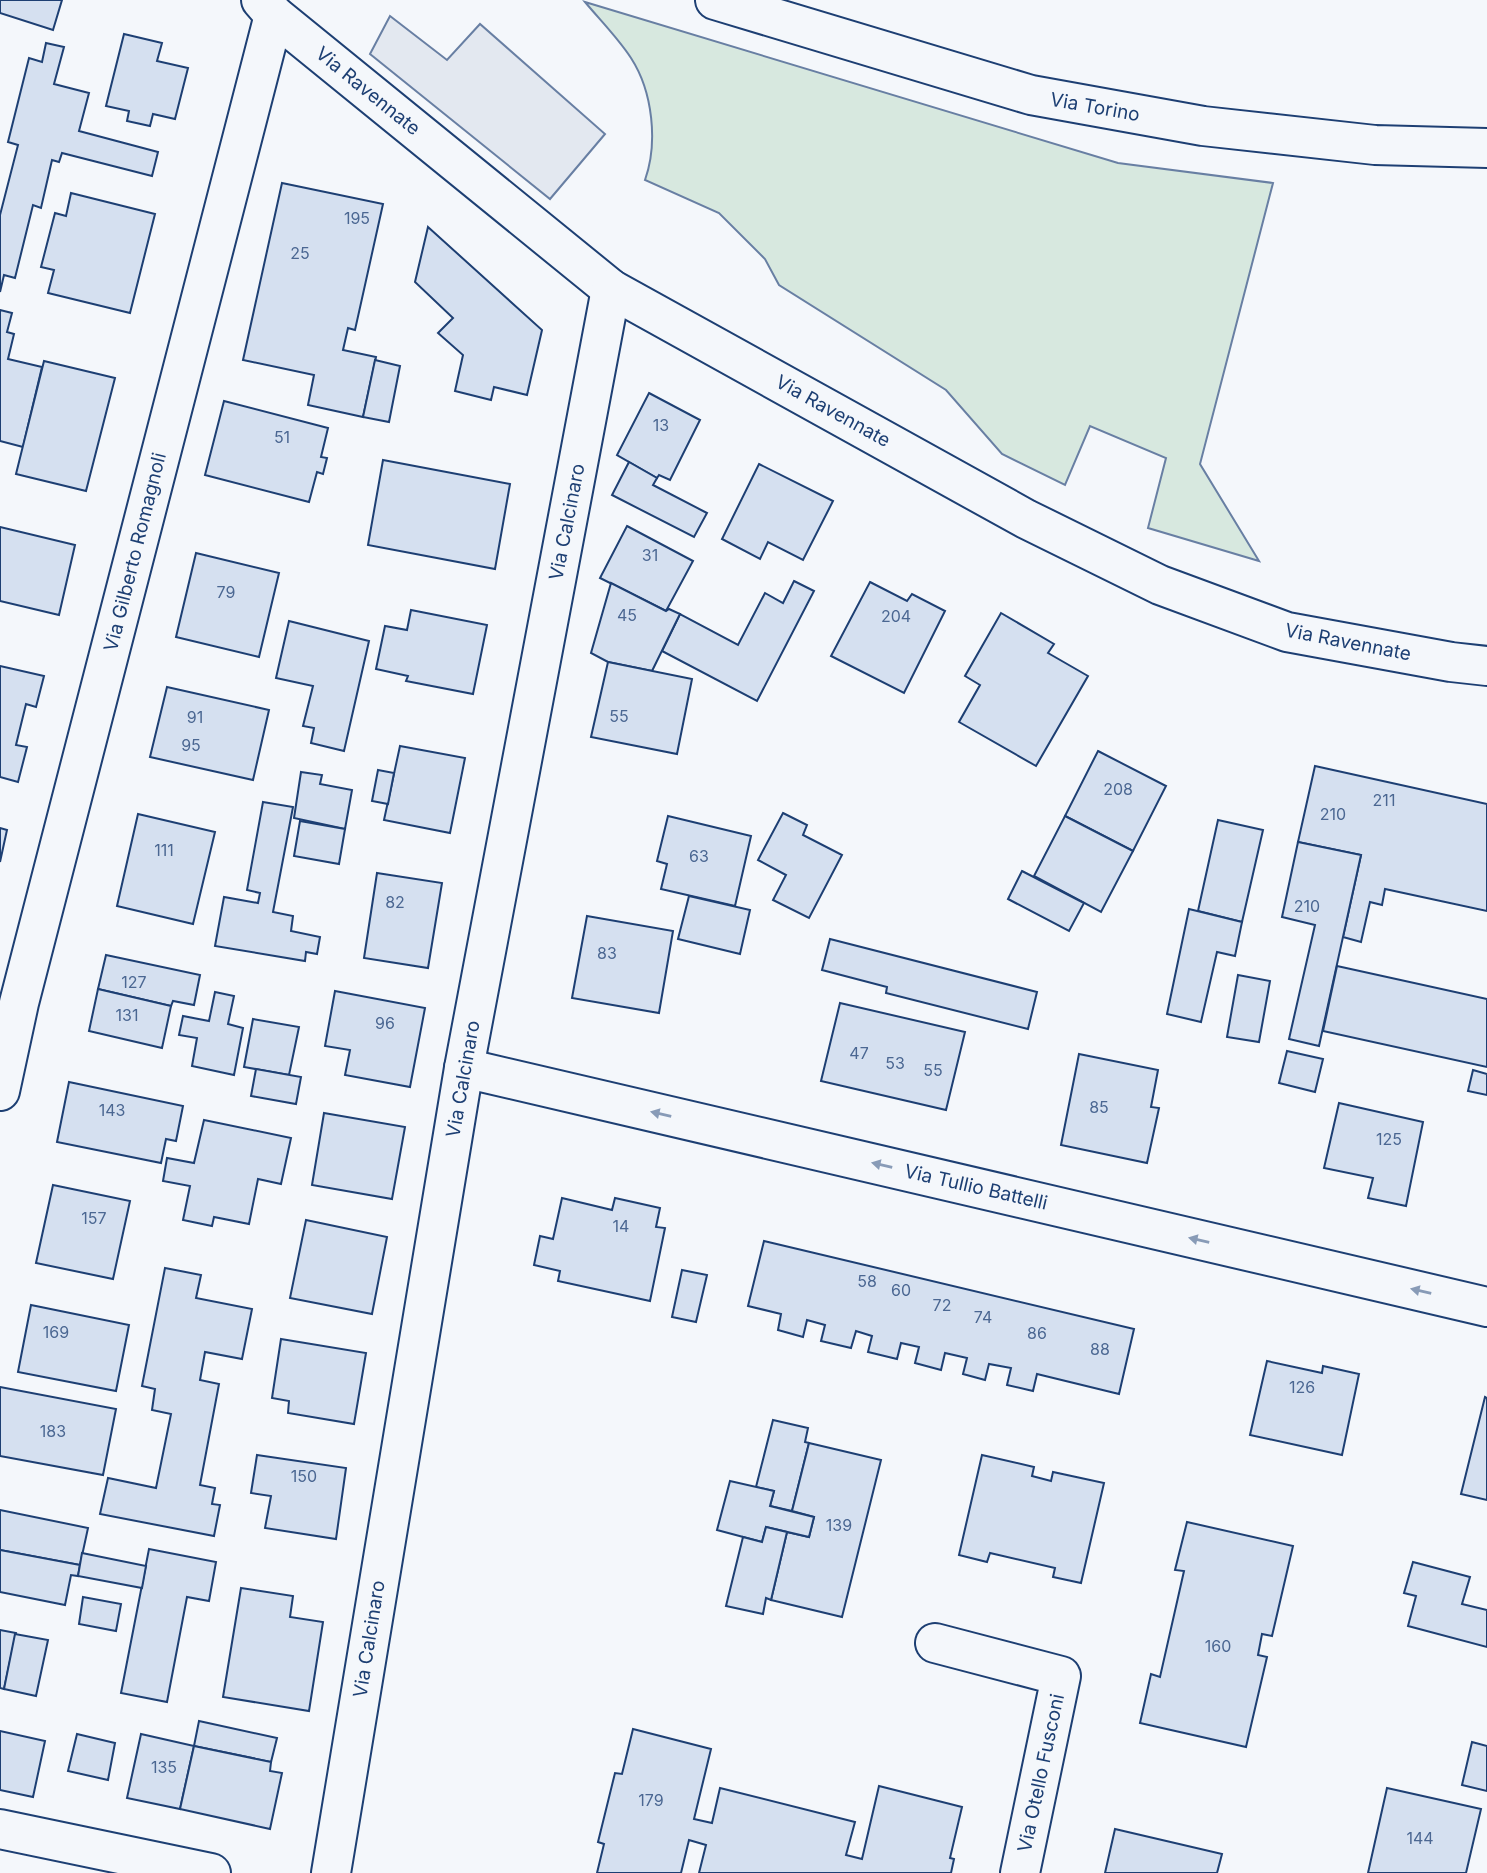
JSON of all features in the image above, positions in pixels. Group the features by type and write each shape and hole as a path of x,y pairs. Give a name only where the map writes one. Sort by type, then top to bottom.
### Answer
{"street":[{"name":"Via Torino","path":"715,0 1031,96 1216,128 1374,145 1487,148"},
{"name":"Via Ravennate","path":"267,7 611,289 1026,519 1160,585 1287,632 1487,666"},
{"name":"Via Gilberto Romagnoli","path":"0,1091 19,1003 267,7"},
{"name":"Via Calcinaro","path":"331,1873 464,1068 611,289"},
{"name":"Via Tullio Battelli","path":"464,1068 1487,1307"},
{"name":"Via Otello Fusconi","path":"935,1643 1061,1676 1020,1873"},
{"path":"0,1829 211,1873"}],"shaded area":[{"path":"585,2 1118,163 1273,183 1200,464 1259,561 1148,528 1166,458 1090,426 1065,485 1002,454 946,390 779,285 765,259 719,213 645,180 652,134 649,102 644,86 631,58"},
{"path":"390,16 447,60 480,24 605,134 550,199 370,54"}],"building":[{"path":"0,0 62,0 53,30 0,13"},
{"path":"124,34 162,43 157,61 188,68 175,119 153,114 150,126 127,121 129,111 106,106"},
{"path":"46,43 64,47 54,84 89,93 79,131 158,152 152,176 62,153 59,162 52,160 41,208 33,205 15,278 4,275 0,292 0,215 18,145 8,142 29,58 42,62"},
{"path":"282,183 383,204 355,330 348,328 343,350 376,357 363,417 308,405 314,375 243,360"},
{"path":"71,193 155,214 130,313 48,293 54,270 41,267 55,213 66,216"},
{"path":"428,227 542,330 527,395 494,387 491,400 455,391 463,355 438,333 453,318 415,282"},
{"path":"0,310 12,313 7,332 14,334 8,359 42,367 23,447 0,441"},
{"path":"375,360 400,366 389,422 363,417"},
{"path":"44,361 115,378 86,491 16,474"},
{"path":"649,393 700,420 670,480 659,475 657,478 617,455"},
{"path":"224,401 328,428 321,457 327,458 323,474 317,472 309,502 205,475"},
{"path":"383,460 510,484 495,569 368,545"},
{"path":"629,462 657,478 653,485 707,513 694,537 612,495"},
{"path":"759,464 833,501 803,560 768,542 760,559 722,539"},
{"path":"627,526 693,561 666,611 600,578"},
{"path":"0,527 75,545 59,615 0,601"},
{"path":"196,553 279,573 259,657 176,637"},
{"path":"794,581 814,591 757,701 662,651 680,614 738,645 765,593 783,603"},
{"path":"870,582 907,601 912,594 945,611 904,693 831,656"},
{"path":"611,583 666,611 669,609 680,614 652,671 608,662 591,653"},
{"path":"411,610 487,625 473,694 406,681 408,676 376,669 385,626 407,630"},
{"path":"1001,613 1054,644 1048,653 1088,676 1036,766 959,722 980,685 965,676"},
{"path":"289,621 369,641 344,751 311,743 314,728 303,726 313,686 276,678"},
{"path":"608,662 692,679 677,754 591,737"},
{"path":"0,666 44,676 36,707 26,704 16,745 27,747 18,782 0,777"},
{"path":"167,687 269,710 253,780 150,757"},
{"path":"400,746 465,758 450,833 384,820"},
{"path":"1098,751 1166,786 1133,851 1065,816"},
{"path":"1315,766 1487,804 1487,911 1385,889 1382,905 1370,902 1361,942 1343,937 1361,855 1298,842"},
{"path":"378,770 394,773 388,804 372,801"},
{"path":"301,772 322,775 320,784 352,790 345,829 294,818"},
{"path":"263,802 293,807 273,912 293,916 291,931 320,937 317,954 306,952 305,961 215,946 224,897 258,903 260,893 247,890"},
{"path":"783,813 807,825 803,835 842,855 809,918 773,900 786,875 758,860"},
{"path":"138,814 215,832 193,924 117,906"},
{"path":"668,816 751,836 735,906 661,889 667,864 657,861"},
{"path":"1065,816 1133,851 1101,912 1034,876"},
{"path":"1218,820 1263,830 1242,922 1198,911"},
{"path":"300,821 345,829 339,864 294,856"},
{"path":"0,828 7,830 0,862"},
{"path":"1298,842 1361,855 1319,1046 1289,1039 1315,925 1282,917"},
{"path":"1022,871 1084,903 1069,931 1008,899"},
{"path":"377,873 442,883 428,968 364,958"},
{"path":"689,896 750,910 740,954 678,939"},
{"path":"1189,909 1242,922 1235,956 1217,952 1201,1022 1167,1014"},
{"path":"587,916 673,931 659,1013 572,998"},
{"path":"830,939 1037,992 1028,1029 886,993 887,987 822,970"},
{"path":"106,955 200,975 194,1005 173,1001 171,1006 98,989"},
{"path":"1337,966 1487,999 1487,1067 1323,1031"},
{"path":"1238,975 1270,981 1259,1042 1227,1037"},
{"path":"98,989 171,1006 162,1048 89,1031"},
{"path":"335,991 425,1008 410,1087 345,1075 350,1050 325,1046"},
{"path":"215,992 234,996 228,1024 243,1028 234,1075 192,1066 197,1038 179,1035 183,1016 209,1021"},
{"path":"840,1003 965,1032 946,1110 821,1081"},
{"path":"253,1019 299,1027 289,1075 244,1067"},
{"path":"1287,1051 1323,1059 1315,1092 1279,1083"},
{"path":"1079,1054 1158,1070 1151,1107 1159,1108 1147,1163 1061,1145"},
{"path":"256,1069 301,1077 296,1104 251,1096"},
{"path":"1473,1070 1487,1074 1487,1095 1468,1091"},
{"path":"69,1082 183,1106 176,1141 166,1139 161,1163 57,1142"},
{"path":"1339,1103 1423,1122 1406,1206 1368,1198 1373,1178 1324,1168"},
{"path":"324,1113 405,1127 392,1199 312,1185"},
{"path":"204,1120 291,1138 281,1184 258,1179 249,1224 214,1217 212,1226 183,1220 190,1186 163,1181 167,1158 194,1163"},
{"path":"53,1185 130,1201 113,1279 36,1263"},
{"path":"562,1198 612,1210 615,1198 660,1208 656,1227 665,1228 650,1301 558,1281 560,1271 534,1265 540,1236 553,1239"},
{"path":"306,1220 387,1237 372,1314 290,1298"},
{"path":"764,1241 1134,1329 1119,1394 1037,1374 1033,1391 1007,1385 1011,1368 989,1364 985,1380 963,1374 967,1358 945,1353 941,1370 915,1363 919,1347 901,1343 897,1359 868,1352 872,1336 856,1331 851,1348 821,1341 825,1325 807,1320 803,1337 778,1330 781,1314 748,1306"},
{"path":"165,1268 201,1275 196,1298 252,1309 242,1359 205,1352 200,1380 219,1384 200,1485 215,1488 212,1504 220,1505 214,1536 100,1514 108,1478 156,1488 171,1414 152,1410 155,1389 142,1386"},
{"path":"682,1270 707,1275 696,1322 672,1317"},
{"path":"31,1305 129,1325 116,1391 18,1372"},
{"path":"281,1339 366,1353 354,1424 288,1413 289,1401 272,1398"},
{"path":"1267,1361 1322,1373 1323,1366 1359,1374 1342,1455 1250,1435"},
{"path":"0,1387 116,1409 103,1475 0,1456"},
{"path":"1485,1397 1487,1398 1487,1500 1461,1494"},
{"path":"773,1420 808,1428 805,1442 809,1443 792,1511 770,1506 774,1491 756,1487"},
{"path":"809,1443 881,1460 842,1617 771,1600 787,1532 809,1537 814,1517 792,1511"},
{"path":"257,1455 346,1468 336,1539 265,1528 271,1496 251,1493"},
{"path":"982,1455 1034,1467 1032,1476 1051,1481 1053,1472 1104,1483 1081,1583 1053,1577 1055,1568 990,1553 987,1562 959,1555"},
{"path":"730,1481 774,1491 770,1506 814,1517 809,1537 766,1527 762,1542 717,1530"},
{"path":"0,1510 88,1528 80,1565 0,1550"},
{"path":"1187,1522 1293,1546 1272,1636 1262,1634 1258,1655 1267,1657 1246,1747 1140,1723 1151,1674 1160,1677 1184,1571 1175,1570"},
{"path":"766,1527 787,1532 771,1600 766,1598 763,1614 726,1606 743,1537 762,1542"},
{"path":"149,1549 216,1562 209,1601 187,1597 167,1702 121,1693"},
{"path":"0,1550 80,1565 78,1576 71,1575 65,1605 0,1592"},
{"path":"82,1553 146,1566 142,1588 78,1576"},
{"path":"1413,1562 1470,1577 1462,1604 1487,1610 1487,1647 1408,1626 1416,1596 1404,1593"},
{"path":"241,1588 293,1596 290,1617 323,1622 309,1711 223,1697"},
{"path":"83,1597 121,1604 116,1631 79,1624"},
{"path":"0,1630 16,1633 4,1689 0,1688"},
{"path":"15,1634 48,1640 36,1696 4,1689"},
{"path":"199,1721 277,1738 271,1762 194,1746"},
{"path":"633,1729 711,1749 694,1819 712,1823 720,1788 855,1822 846,1855 862,1859 879,1786 962,1807 950,1858 954,1859 951,1873 699,1873 706,1845 689,1840 681,1873 597,1873 604,1844 598,1842 615,1773 622,1774"},
{"path":"0,1731 45,1741 33,1797 0,1790"},
{"path":"77,1734 115,1743 108,1780 68,1771"},
{"path":"141,1734 194,1746 180,1809 127,1798"},
{"path":"1472,1742 1487,1746 1487,1791 1462,1785"},
{"path":"194,1746 271,1762 270,1771 282,1773 270,1829 180,1809"},
{"path":"1387,1788 1481,1809 1466,1873 1368,1873"},
{"path":"1115,1829 1222,1854 1217,1873 1105,1873"}]}
